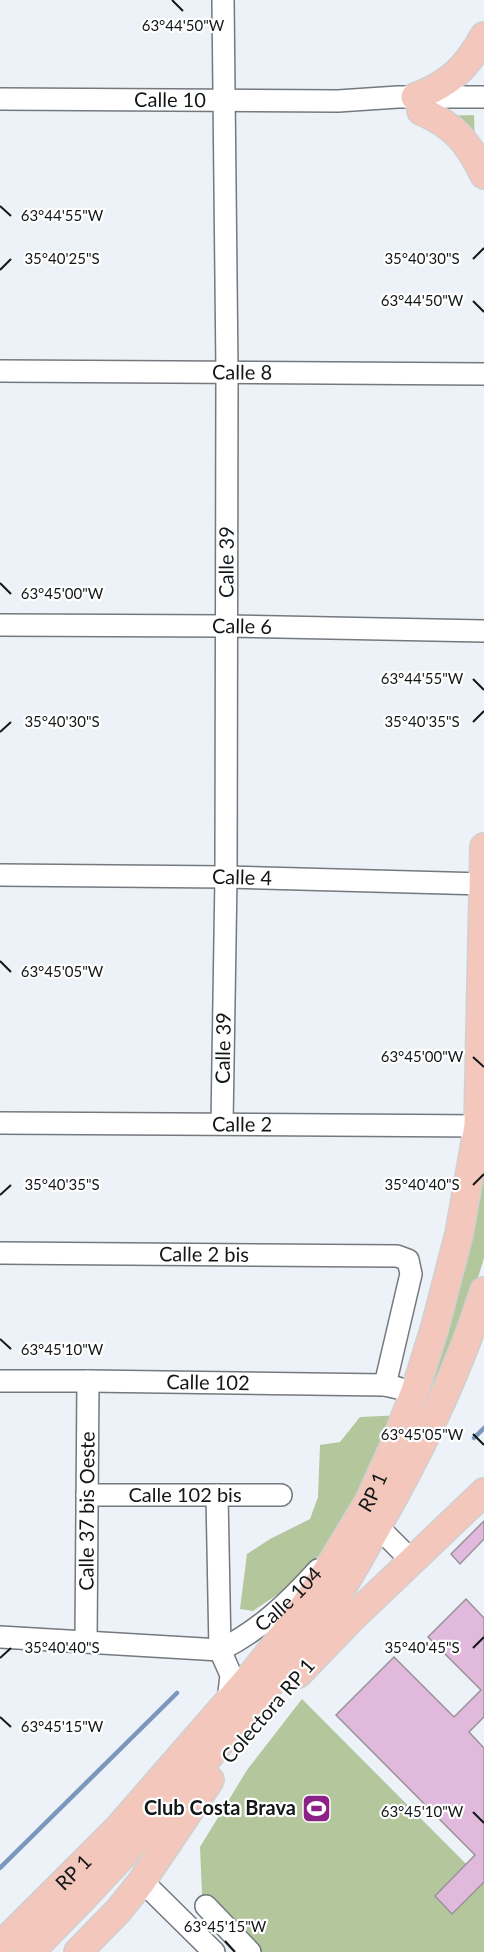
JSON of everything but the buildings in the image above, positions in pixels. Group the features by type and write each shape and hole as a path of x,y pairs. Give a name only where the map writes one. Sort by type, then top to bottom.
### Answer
{"main road":[{"path":"484,36 460,71 418,104 457,134 475,157 484,175"},
{"name":"RP 1","path":"30,1952 98,1882 176,1796 300,1647 346,1582 369,1501 415,1391 435,1327 459,1233 481,1126 484,847"},
{"name":"RP 1","path":"0,1946 119,1827 293,1623 361,1527 400,1488 437,1413 469,1336 484,1291"},
{"name":"Colectora RP 1","path":"78,1952 119,1910 142,1881 230,1752 288,1685 349,1621 484,1492"}],"street":[{"name":"Calle 39","path":"222,1124 226,877 227,372 223,0"},
{"name":"Calle 10","path":"0,99 338,101 398,111 418,104 484,97"},
{"name":"Calle 10","path":"418,104 484,111"},
{"name":"Calle 8","path":"0,371 484,374"},
{"name":"Calle 6","path":"0,625 226,626 484,631"},
{"name":"Calle 4","path":"0,875 226,877 484,884"},
{"name":"Calle 2","path":"0,1123 481,1126"},
{"name":"Calle 2 bis","path":"0,1253 397,1256 408,1260 411,1274 385,1385"},
{"name":"Calle 102","path":"0,1381 385,1385 415,1391"},
{"name":"Calle 37 bis Oeste","path":"86,1641 88,1381"},
{"name":"Calle 102 bis","path":"87,1495 281,1495"},
{"path":"217,1495 220,1650 231,1675 228,1701"},
{"path":"361,1527 412,1561"},
{"name":"Calle 104","path":"220,1650 238,1641 271,1618 361,1527"},
{"path":"0,1637 220,1650"},
{"path":"142,1881 214,1952"},
{"path":"206,1906 250,1952"}],"green space":[{"path":"474,115 475,148 440,116"},
{"path":"484,1148 484,1258 461,1333 431,1407 357,1526"},
{"path":"403,1415 332,1543 281,1592 253,1611 240,1609 247,1554 270,1539 310,1519 318,1497 320,1445 340,1442 360,1417"},
{"name":"Club Costa Brava","path":"302,1699 484,1882 484,1952 259,1952 202,1894 200,1847 247,1770"}],"waterway":[{"path":"474,1438 484,1428"},
{"path":"0,1868 177,1693"}],"place":[{"name":"Club Costa Brava","path":"317,1808"}]}
